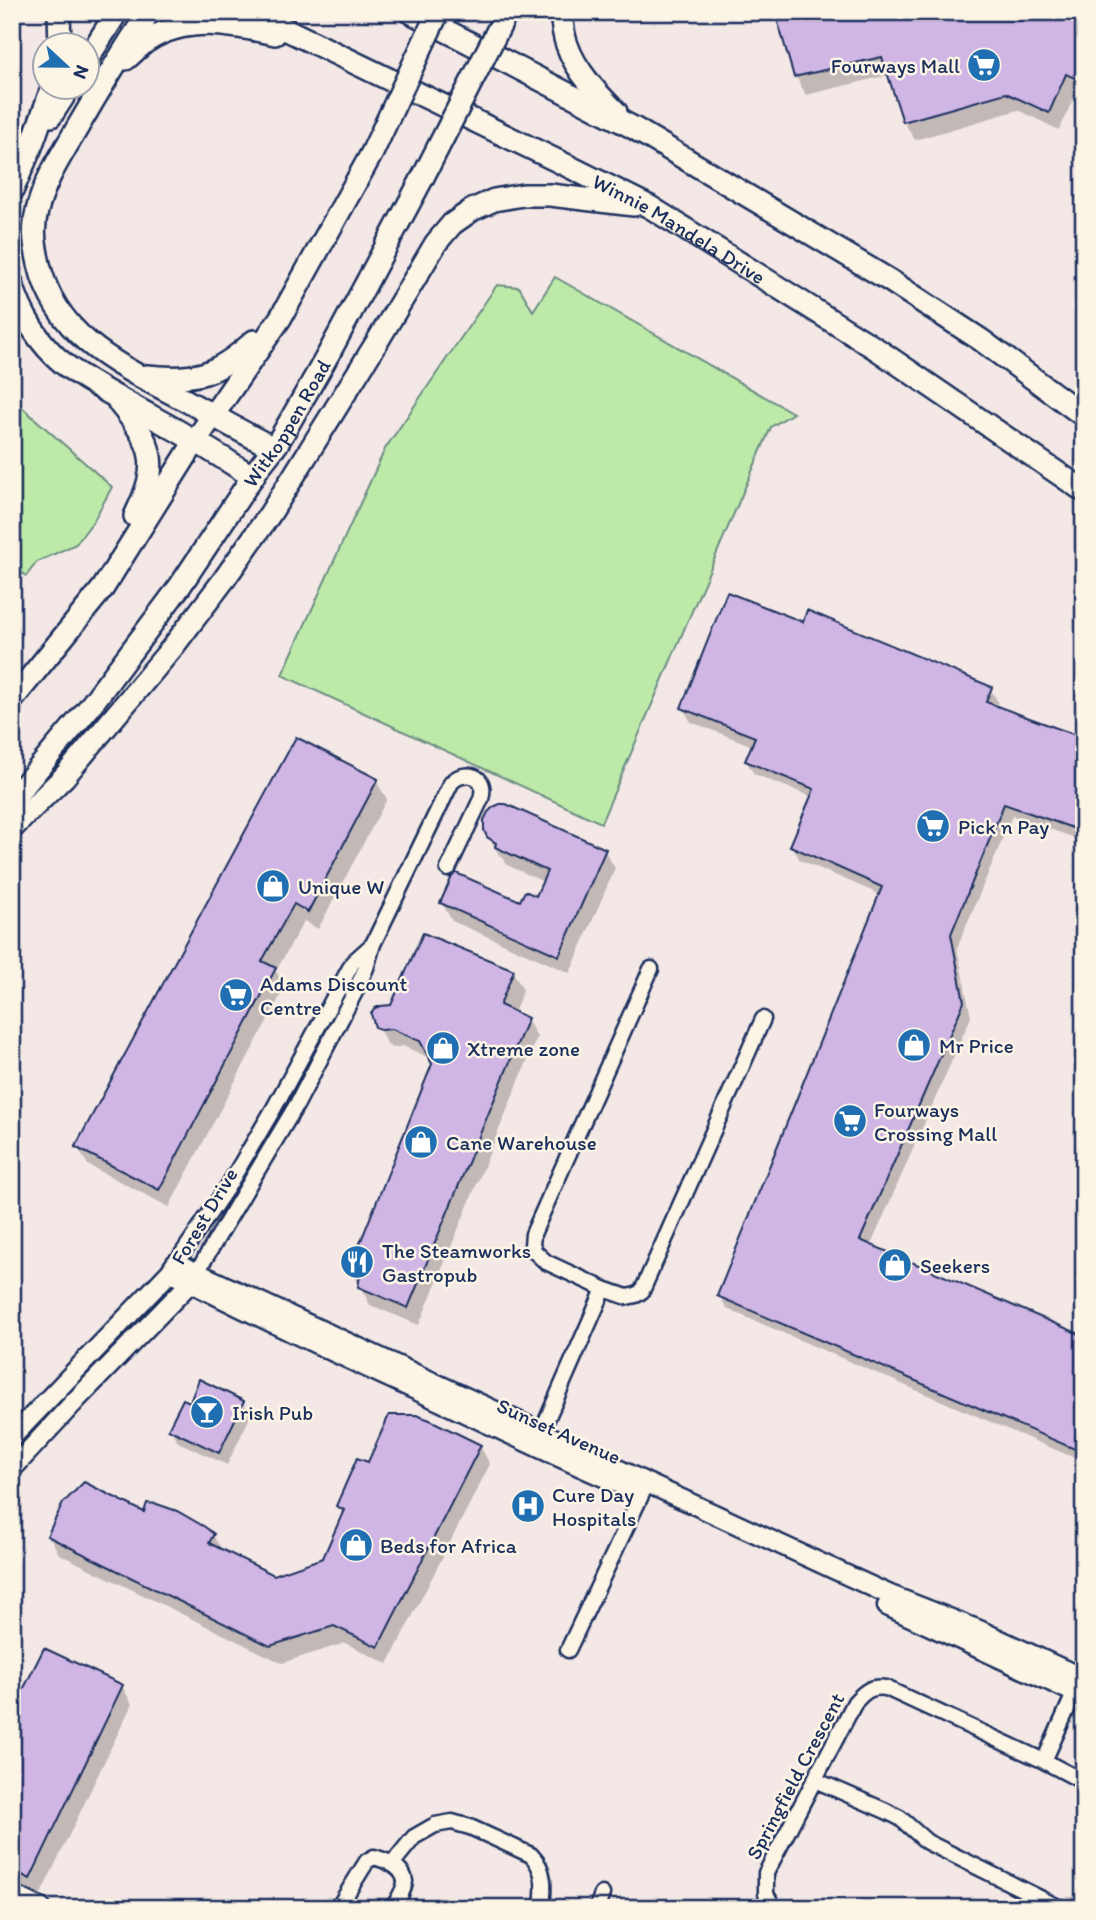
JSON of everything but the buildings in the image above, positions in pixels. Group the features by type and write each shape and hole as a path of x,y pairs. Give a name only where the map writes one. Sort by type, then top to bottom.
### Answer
{"main road":[{"path":"59,12 60,32"},
{"path":"102,36 117,12"},
{"path":"149,12 108,74 48,177 36,213 34,242 43,283 60,313 81,337 107,356 246,435 274,448"},
{"name":"Winnie Mandela Drive","path":"250,12 650,207 878,350 1084,491"},
{"path":"410,12 632,127 889,280 981,340 1084,416"},
{"path":"12,700 103,588 196,440 281,317 372,153 438,12"},
{"path":"561,12 566,43 573,61 598,94 632,127"},
{"name":"Witkoppen Road","path":"12,800 88,709 180,586 274,448 329,353 507,13"},
{"path":"108,74 148,40 174,29 201,23 233,25 312,42"},
{"path":"12,191 47,102"},
{"path":"31,147 60,102"},
{"path":"12,828 65,777 172,648 223,581 277,503 436,243 452,224 472,210 494,200 523,195 550,195 650,207"},
{"path":"12,283 17,299 38,337 63,363 112,394 196,440 253,477"},
{"path":"138,375 184,378 202,375 236,358 281,317"},
{"path":"981,340 1016,355 1084,401"},
{"path":"103,588 145,495 151,462 149,447 140,429 112,394"}],"street":[{"name":"Forest Drive","path":"12,1469 194,1278 297,1104 355,992 373,944 451,783 461,775 478,779 483,790 448,869"},
{"name":"Forest Drive","path":"12,1437 173,1267 228,1186 274,1108 353,962 373,944"},
{"path":"651,969 533,1234 532,1245 546,1262 604,1289 627,1297 642,1291 763,1019"},
{"name":"Sunset Avenue","path":"173,1267 644,1488 890,1595 979,1630 1081,1687"},
{"path":"538,1439 604,1289"},
{"path":"568,1650 644,1488"},
{"path":"1044,1761 1081,1687"},
{"name":"Springfield Crescent","path":"774,1908 766,1894 766,1873 855,1702 871,1688 886,1688 1084,1782"},
{"path":"814,1780 887,1811 900,1818 927,1842 1060,1908"},
{"path":"392,1864 414,1837 435,1825 452,1822 531,1856 541,1869 544,1885 542,1908"},
{"path":"338,1908 367,1861 374,1857 392,1864 399,1870 405,1882 393,1908"},
{"path":"12,1894 41,1908"}],"green space":[{"path":"555,277 793,413 771,427 601,823 282,675 385,449 497,285 519,287 533,311"},
{"path":"12,397 112,487 94,520 76,544 37,562 26,576 15,567 12,569"}],"place":[{"name":"Fourways Mall","path":"984,65"},
{"name":"Pick n Pay","path":"933,826"},
{"name":"Unique W","path":"273,886"},
{"name":"Adams Discount Centre","path":"236,995"},
{"name":"Mr Price","path":"914,1045"},
{"name":"Xtreme zone","path":"443,1048"},
{"name":"Fourways Crossing Mall","path":"850,1121"},
{"name":"Cane Warehouse","path":"421,1142"},
{"name":"The Steamworks Gastropub","path":"357,1262"},
{"name":"Seekers","path":"895,1265"},
{"name":"Irish Pub","path":"207,1412"},
{"name":"Cure Day Hospitals","path":"528,1506"},
{"name":"Beds for Africa","path":"356,1545"}]}
